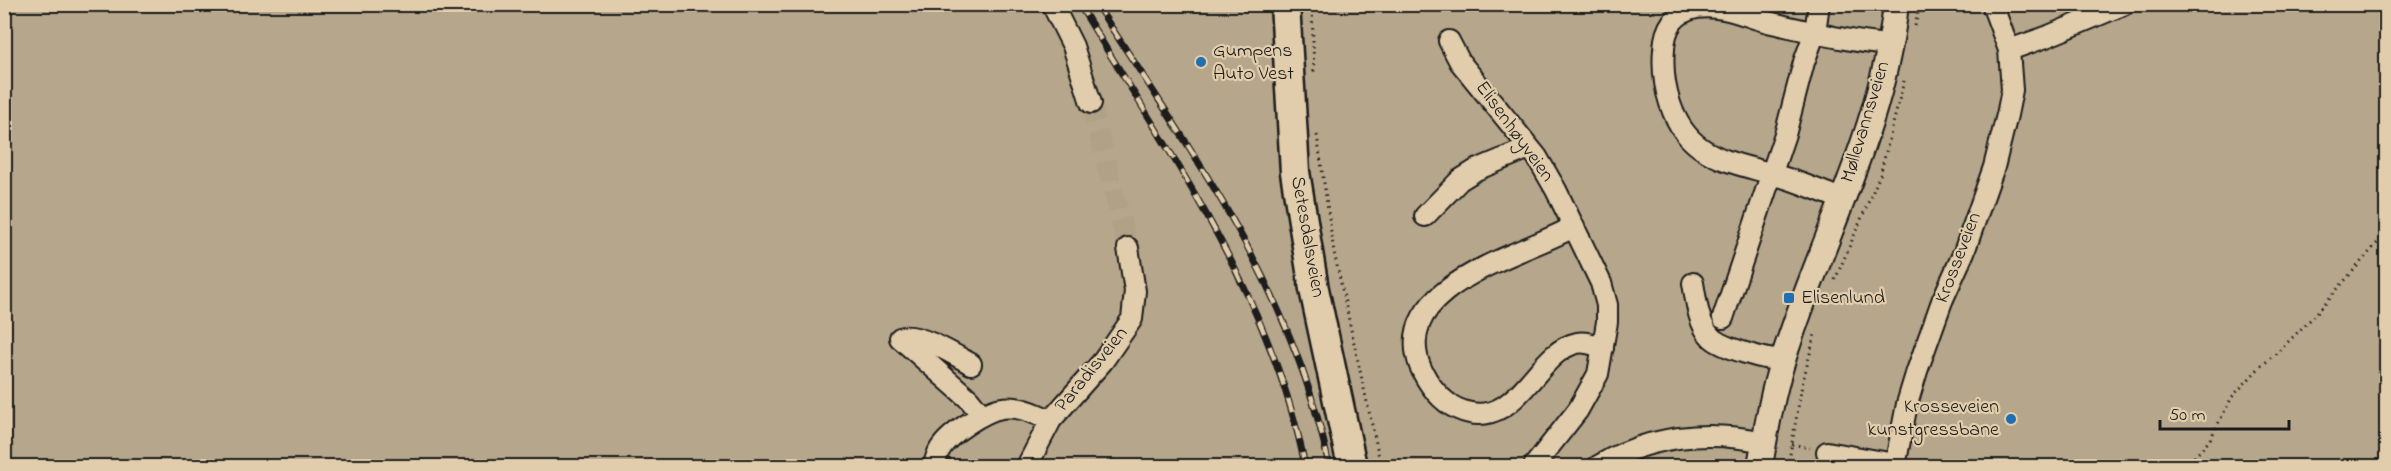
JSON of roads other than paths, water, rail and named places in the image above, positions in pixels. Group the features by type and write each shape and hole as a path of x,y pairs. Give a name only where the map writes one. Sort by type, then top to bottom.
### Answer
{"highway":[{"name":"Setesdalsveien","path":"1285,4 1295,172 1314,289 1352,466"}],"main road":[{"name":"Møllevannsveien","path":"1760,466 1782,361 1864,142 1889,45 1896,4"}],"street":[{"path":"1052,4 1073,46 1091,103"},
{"path":"1723,318 1786,131 1804,62 1815,32 1819,4"},
{"name":"Krosseveien","path":"1827,452 1895,465 1907,404 1917,371 1942,301 1964,252 1994,167 2012,90 2009,50 1992,4"},
{"path":"2009,50 2125,4"},
{"name":"Møllevannsveien","path":"1842,199 1716,156 1701,148 1690,138 1673,110 1666,92 1663,51 1666,30 1675,18 1688,10 1701,8 1732,11 1768,22 1889,45"},
{"name":"Elisenhøyveien","path":"1449,41 1460,62 1529,148 1556,190 1601,283 1607,313 1598,374 1578,410 1534,466"},
{"path":"1425,216 1454,186 1476,170 1529,148"},
{"path":"1573,227 1478,271 1444,292 1430,307 1420,325 1416,342 1417,355 1429,381 1445,401 1457,409 1472,414 1484,414 1522,392 1558,351 1578,343 1589,343 1603,348"},
{"name":"Paradisveien","path":"1027,466 1051,420 1103,361 1132,319 1135,291 1128,248"},
{"path":"1693,283 1700,315 1710,336 1718,342 1752,355 1782,361"},
{"path":"971,364 927,342 906,336 900,338 969,399 982,415"},
{"name":"Paradisveien","path":"934,466 940,448 982,415 1002,408 1023,409 1051,420"},
{"path":"1598,466 1644,445 1696,435 1738,436 1764,442"}],"tunnel":[{"path":"1091,103 1128,248"}],"railway":[{"path":"1079,4 1213,226 1242,284 1268,343 1289,403 1305,466"},
{"path":"1096,4 1203,169 1265,282 1292,341 1313,402 1329,466"}],"place":[{"name":"Gumpens Auto Vest","path":"1201,62"},
{"name":"Elisenlund","path":"1789,298"},
{"name":"Krosseveien kunstgressbane","path":"2011,419"}]}
